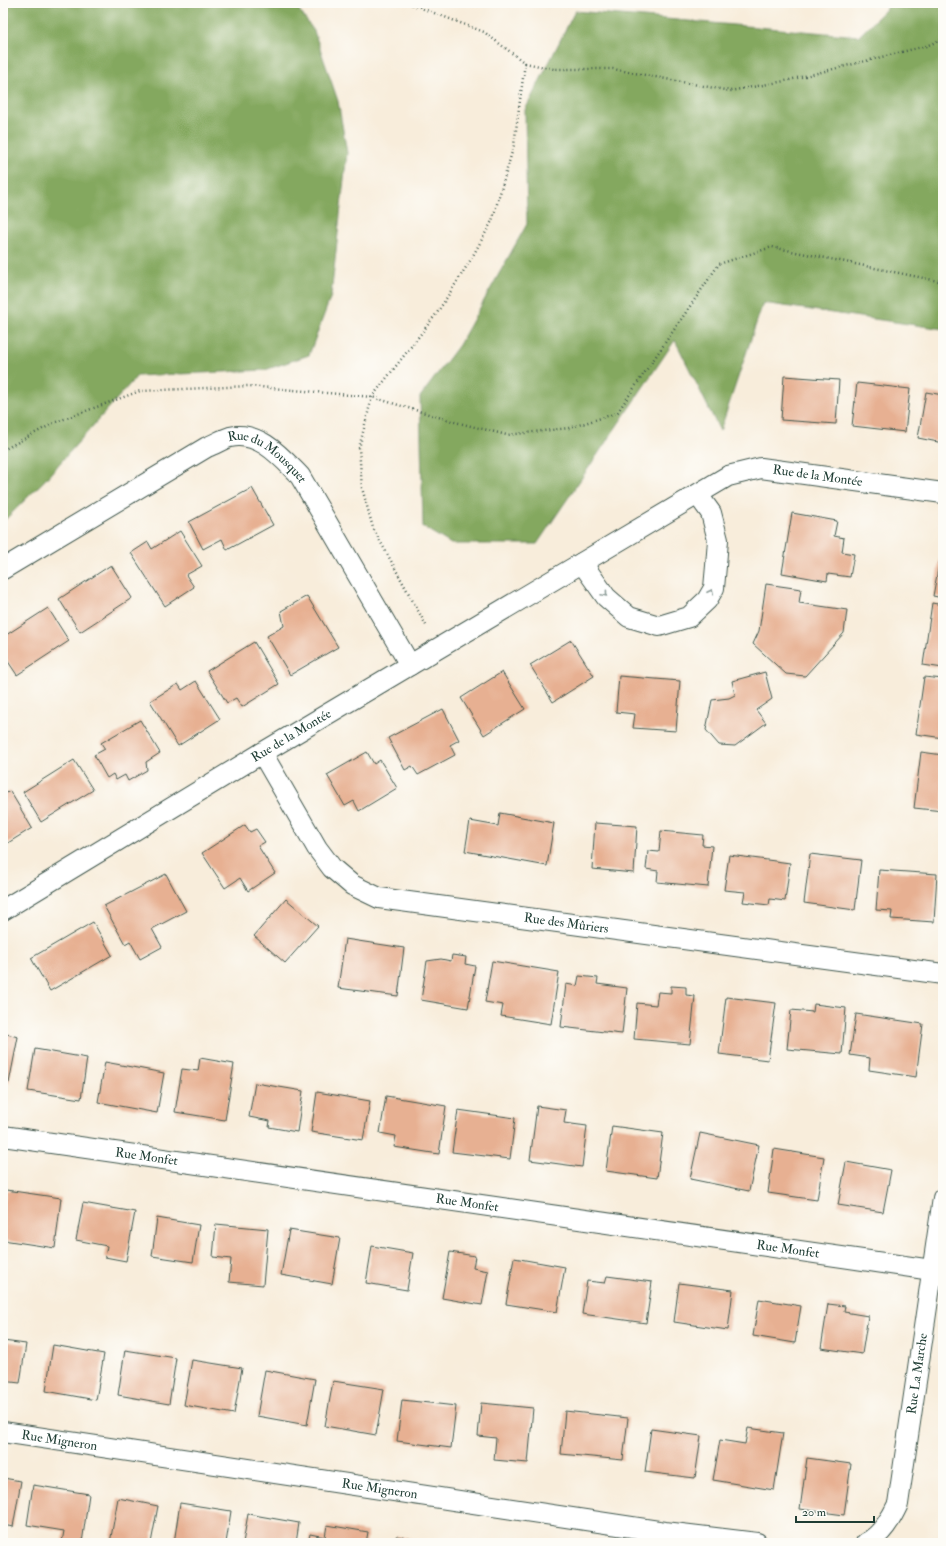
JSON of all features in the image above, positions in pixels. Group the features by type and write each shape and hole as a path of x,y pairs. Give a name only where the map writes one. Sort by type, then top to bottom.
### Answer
{"street":[{"name":"Rue du Mousquet","path":"3,569 207,447 231,437 254,438 277,453 300,476 410,665"},
{"name":"Rue de la Montée","path":"3,910 262,753 728,476 760,468 943,493"},
{"path":"582,563 606,597 629,617 659,626 689,617 707,600 714,588 718,540 711,513 698,495"},
{"name":"Rue des Mûriers","path":"262,753 317,848 332,868 352,885 379,898 943,974"},
{"name":"Rue Monfet","path":"3,1136 932,1270"},
{"name":"Rue La Marche","path":"869,1542 889,1522 898,1504 943,1198"},
{"name":"Rue Migneron","path":"3,1432 664,1538 757,1543"}],"path":[{"path":"408,3 484,32 525,63 554,69 613,69 730,91 800,77 926,46 943,39"},
{"path":"439,649 373,528 362,488 359,448 372,397 437,313 470,261 492,221 514,145 525,63"},
{"path":"3,450 56,422 140,391 249,386 372,397 455,422 507,435 570,428 617,413 719,264 772,248 943,282"}],"green space":[{"path":"3,3 294,3 314,31 338,101 347,153 331,296 309,355 265,370 137,376 44,481 3,522"},
{"path":"892,3 943,3 943,329 763,303 720,431 675,340 537,544 451,544 423,527 420,397 459,345 527,224 525,110 575,11 859,36"}],"building":[{"path":"784,376 839,380 836,424 781,420"},
{"path":"857,383 910,389 905,432 852,426"},
{"path":"926,392 943,395 943,443 918,438"},
{"path":"252,488 273,525 227,550 222,539 203,549 189,522"},
{"path":"792,513 837,521 834,536 844,538 842,552 854,554 850,577 828,574 827,581 782,573"},
{"path":"180,531 202,566 186,575 194,587 165,606 131,553 148,542 152,549"},
{"path":"943,548 943,598 933,596"},
{"path":"111,565 132,598 80,632 59,599"},
{"path":"766,584 801,589 799,603 847,610 844,633 805,676 786,674 753,644 759,631"},
{"path":"307,596 338,647 290,675 267,636 284,626 281,611"},
{"path":"932,603 943,605 943,668 923,665"},
{"path":"48,608 69,641 17,675 3,654 3,637"},
{"path":"571,640 594,676 553,702 530,665"},
{"path":"254,642 279,684 242,707 236,698 227,703 207,671"},
{"path":"502,672 525,709 484,735 461,698"},
{"path":"765,672 772,699 756,710 766,723 735,746 719,745 706,730 712,700 729,698 735,695 732,681"},
{"path":"619,676 680,681 676,731 633,728 635,714 616,712"},
{"path":"924,677 943,679 943,738 916,734"},
{"path":"196,681 220,719 178,746 150,701 178,684 182,690"},
{"path":"443,709 459,740 450,745 455,755 418,775 412,766 405,770 388,738"},
{"path":"140,720 160,753 146,762 147,770 128,781 125,775 116,780 113,774 107,778 94,755 105,749 101,743"},
{"path":"367,752 374,764 380,760 397,788 359,811 354,801 345,806 327,775"},
{"path":"921,752 943,755 943,811 914,808"},
{"path":"74,760 93,790 41,822 23,792"},
{"path":"10,791 32,828 3,846 3,795"},
{"path":"500,813 554,823 547,866 465,851 470,821 498,826"},
{"path":"595,823 637,826 634,873 592,869"},
{"path":"245,825 250,832 256,829 265,842 258,846 275,873 248,891 240,878 225,888 202,853"},
{"path":"661,831 703,835 702,845 712,846 708,887 657,882 658,871 646,869 648,851 659,852"},
{"path":"810,854 861,860 855,910 804,903"},
{"path":"729,855 790,863 785,901 770,899 769,905 743,902 745,892 724,890"},
{"path":"879,870 937,874 934,922 891,919 892,911 876,910"},
{"path":"166,874 186,911 152,929 162,947 140,959 130,941 125,944 104,906"},
{"path":"286,899 318,926 285,963 254,936"},
{"path":"93,922 112,955 50,991 31,958"},
{"path":"345,939 404,948 398,996 338,988"},
{"path":"452,955 466,957 465,964 475,966 468,1008 421,1000 427,961 441,959 451,961"},
{"path":"492,961 559,972 551,1024 501,1016 503,1005 485,1002"},
{"path":"579,976 598,978 597,984 627,988 622,1034 561,1027 566,984 577,986"},
{"path":"671,986 686,987 686,995 695,996 690,1044 634,1039 637,1003 656,1005 658,992 671,993"},
{"path":"726,997 776,1003 768,1060 719,1054"},
{"path":"814,1004 846,1008 842,1054 787,1049 791,1010 813,1012"},
{"path":"856,1014 923,1024 916,1077 869,1070 870,1058 850,1055"},
{"path":"3,1033 18,1037 9,1083 3,1081"},
{"path":"35,1049 87,1058 81,1099 28,1091"},
{"path":"200,1058 234,1064 225,1120 175,1112 182,1069 198,1071"},
{"path":"105,1062 164,1073 157,1113 98,1102"},
{"path":"255,1083 303,1091 297,1132 269,1127 270,1121 249,1117"},
{"path":"317,1092 370,1101 363,1140 311,1132"},
{"path":"386,1096 446,1106 439,1154 394,1147 396,1136 380,1133"},
{"path":"537,1106 566,1110 564,1123 587,1126 582,1167 530,1160"},
{"path":"458,1110 515,1118 510,1159 452,1152"},
{"path":"612,1126 663,1133 657,1178 606,1171"},
{"path":"700,1133 759,1145 749,1191 690,1179"},
{"path":"774,1149 824,1157 817,1200 768,1193"},
{"path":"846,1162 891,1170 883,1212 838,1205"},
{"path":"6,1190 61,1198 55,1248 3,1240 3,1209"},
{"path":"83,1203 135,1212 126,1261 105,1257 107,1246 76,1240"},
{"path":"157,1218 199,1225 193,1262 152,1256"},
{"path":"216,1224 268,1229 263,1285 229,1282 231,1259 213,1257"},
{"path":"289,1230 340,1238 332,1284 281,1275"},
{"path":"372,1246 413,1253 407,1290 366,1283"},
{"path":"450,1252 475,1256 473,1268 488,1271 482,1305 442,1298"},
{"path":"514,1258 565,1267 557,1312 506,1304"},
{"path":"607,1276 652,1282 646,1323 582,1314 587,1281 605,1283"},
{"path":"679,1283 733,1290 728,1330 674,1322"},
{"path":"759,1299 801,1306 795,1343 753,1336"},
{"path":"828,1304 845,1306 844,1312 868,1316 862,1354 821,1348"},
{"path":"3,1341 26,1344 20,1383 3,1381"},
{"path":"53,1345 104,1354 96,1400 46,1391"},
{"path":"125,1350 176,1358 169,1404 118,1395"},
{"path":"192,1360 242,1368 234,1414 184,1405"},
{"path":"265,1370 315,1379 307,1425 257,1416"},
{"path":"333,1381 384,1389 376,1435 325,1426"},
{"path":"402,1400 456,1406 451,1448 397,1441"},
{"path":"481,1403 533,1408 528,1463 494,1460 496,1438 478,1436"},
{"path":"565,1411 628,1418 623,1460 561,1454"},
{"path":"748,1428 783,1433 774,1490 713,1480 720,1440 745,1444"},
{"path":"651,1429 701,1436 695,1478 645,1472"},
{"path":"807,1458 851,1464 844,1515 800,1509"},
{"path":"3,1478 21,1481 13,1527 3,1525"},
{"path":"33,1485 89,1494 82,1543 62,1542 64,1531 27,1525"},
{"path":"118,1498 158,1506 151,1543 110,1543"},
{"path":"180,1503 231,1511 226,1543 174,1543"},
{"path":"248,1514 299,1523 296,1543 243,1543"},
{"path":"327,1525 368,1532 366,1543 308,1543 310,1534 325,1537"},
{"path":"396,1536 430,1542 430,1543 395,1543"}]}
